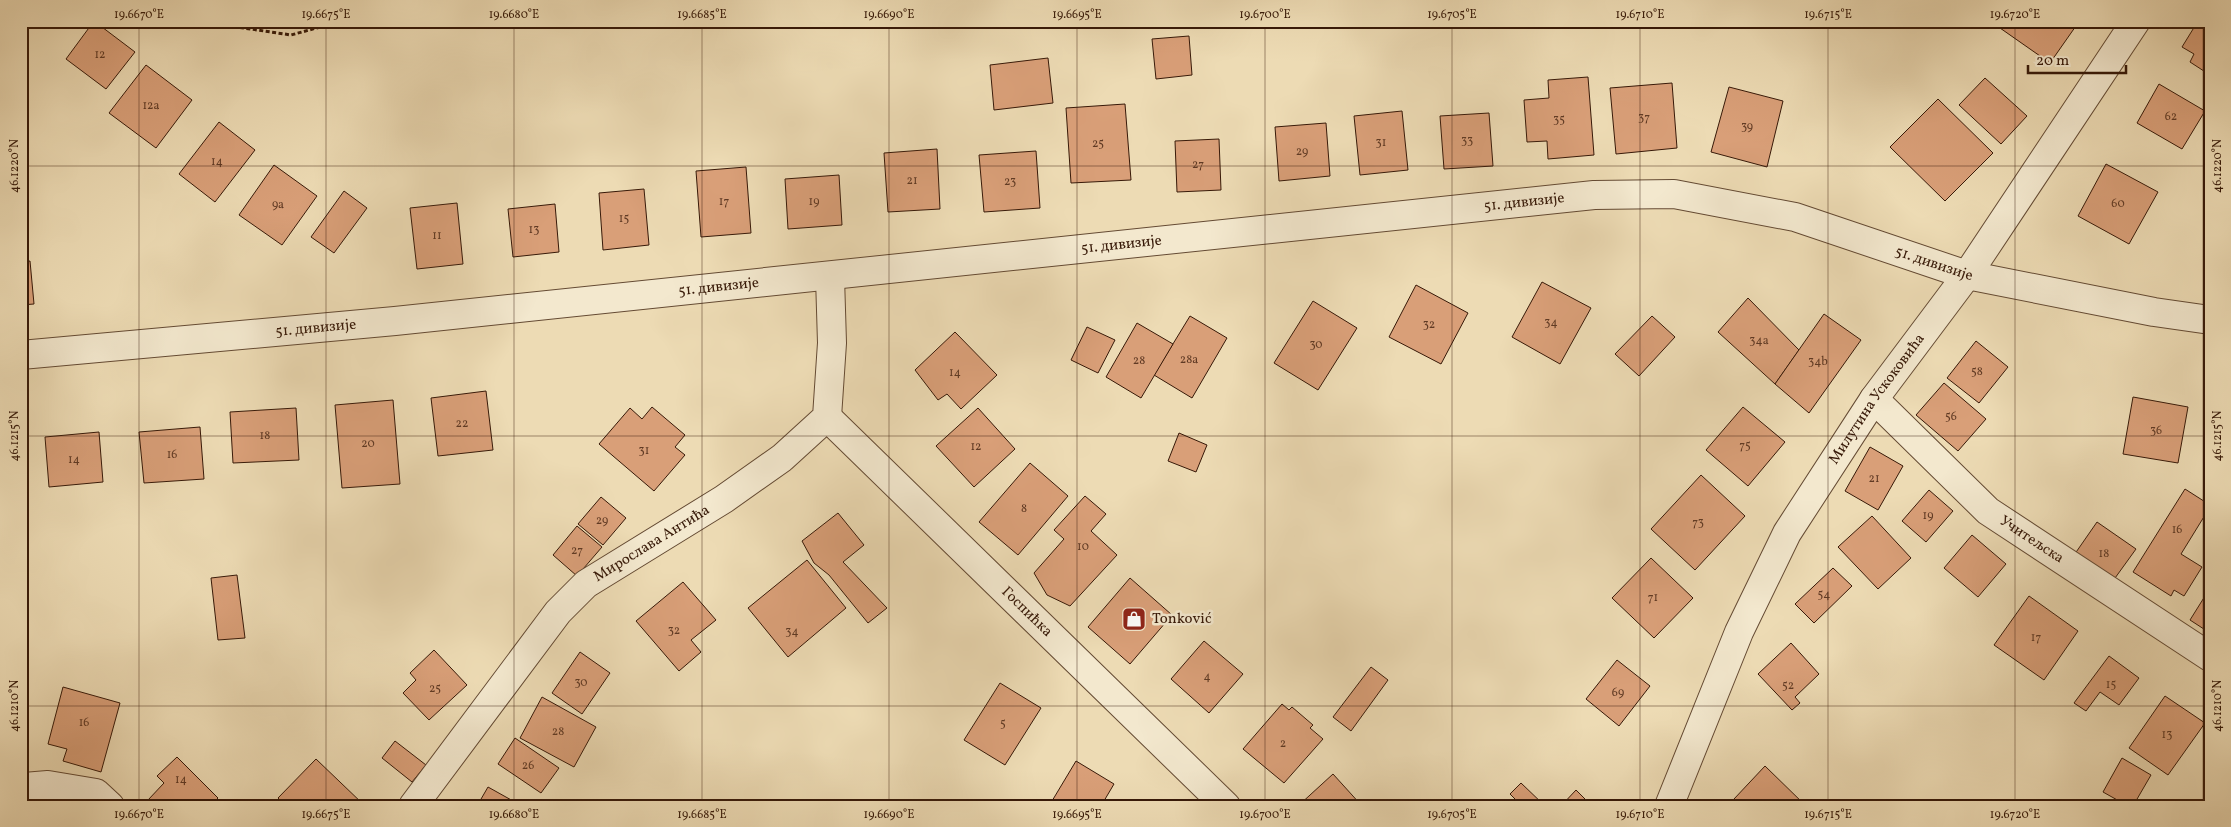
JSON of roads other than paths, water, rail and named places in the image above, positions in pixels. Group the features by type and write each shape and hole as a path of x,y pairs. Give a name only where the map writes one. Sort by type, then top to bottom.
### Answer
{"street":[{"name":"Милутина Ускоковића","path":"1669,806 1739,632 1787,532 1874,399 1967,275 2136,21"},
{"name":"51. дивизије","path":"21,355 386,322 830,277 1594,195 1674,194 1795,217 1967,275 2154,312 2210,320"},
{"path":"828,417 832,343 830,277"},
{"name":"Учитељска","path":"1874,399 1988,512 2210,656"},
{"name":"Мирослава Антића","path":"413,806 558,612 586,584 782,458 828,417"},
{"name":"Госпићка","path":"828,417 1226,806"},
{"path":"24,787 48,785 96,793 110,806"}],"place":[{"name":"Tonković","path":"1134,619"}]}
